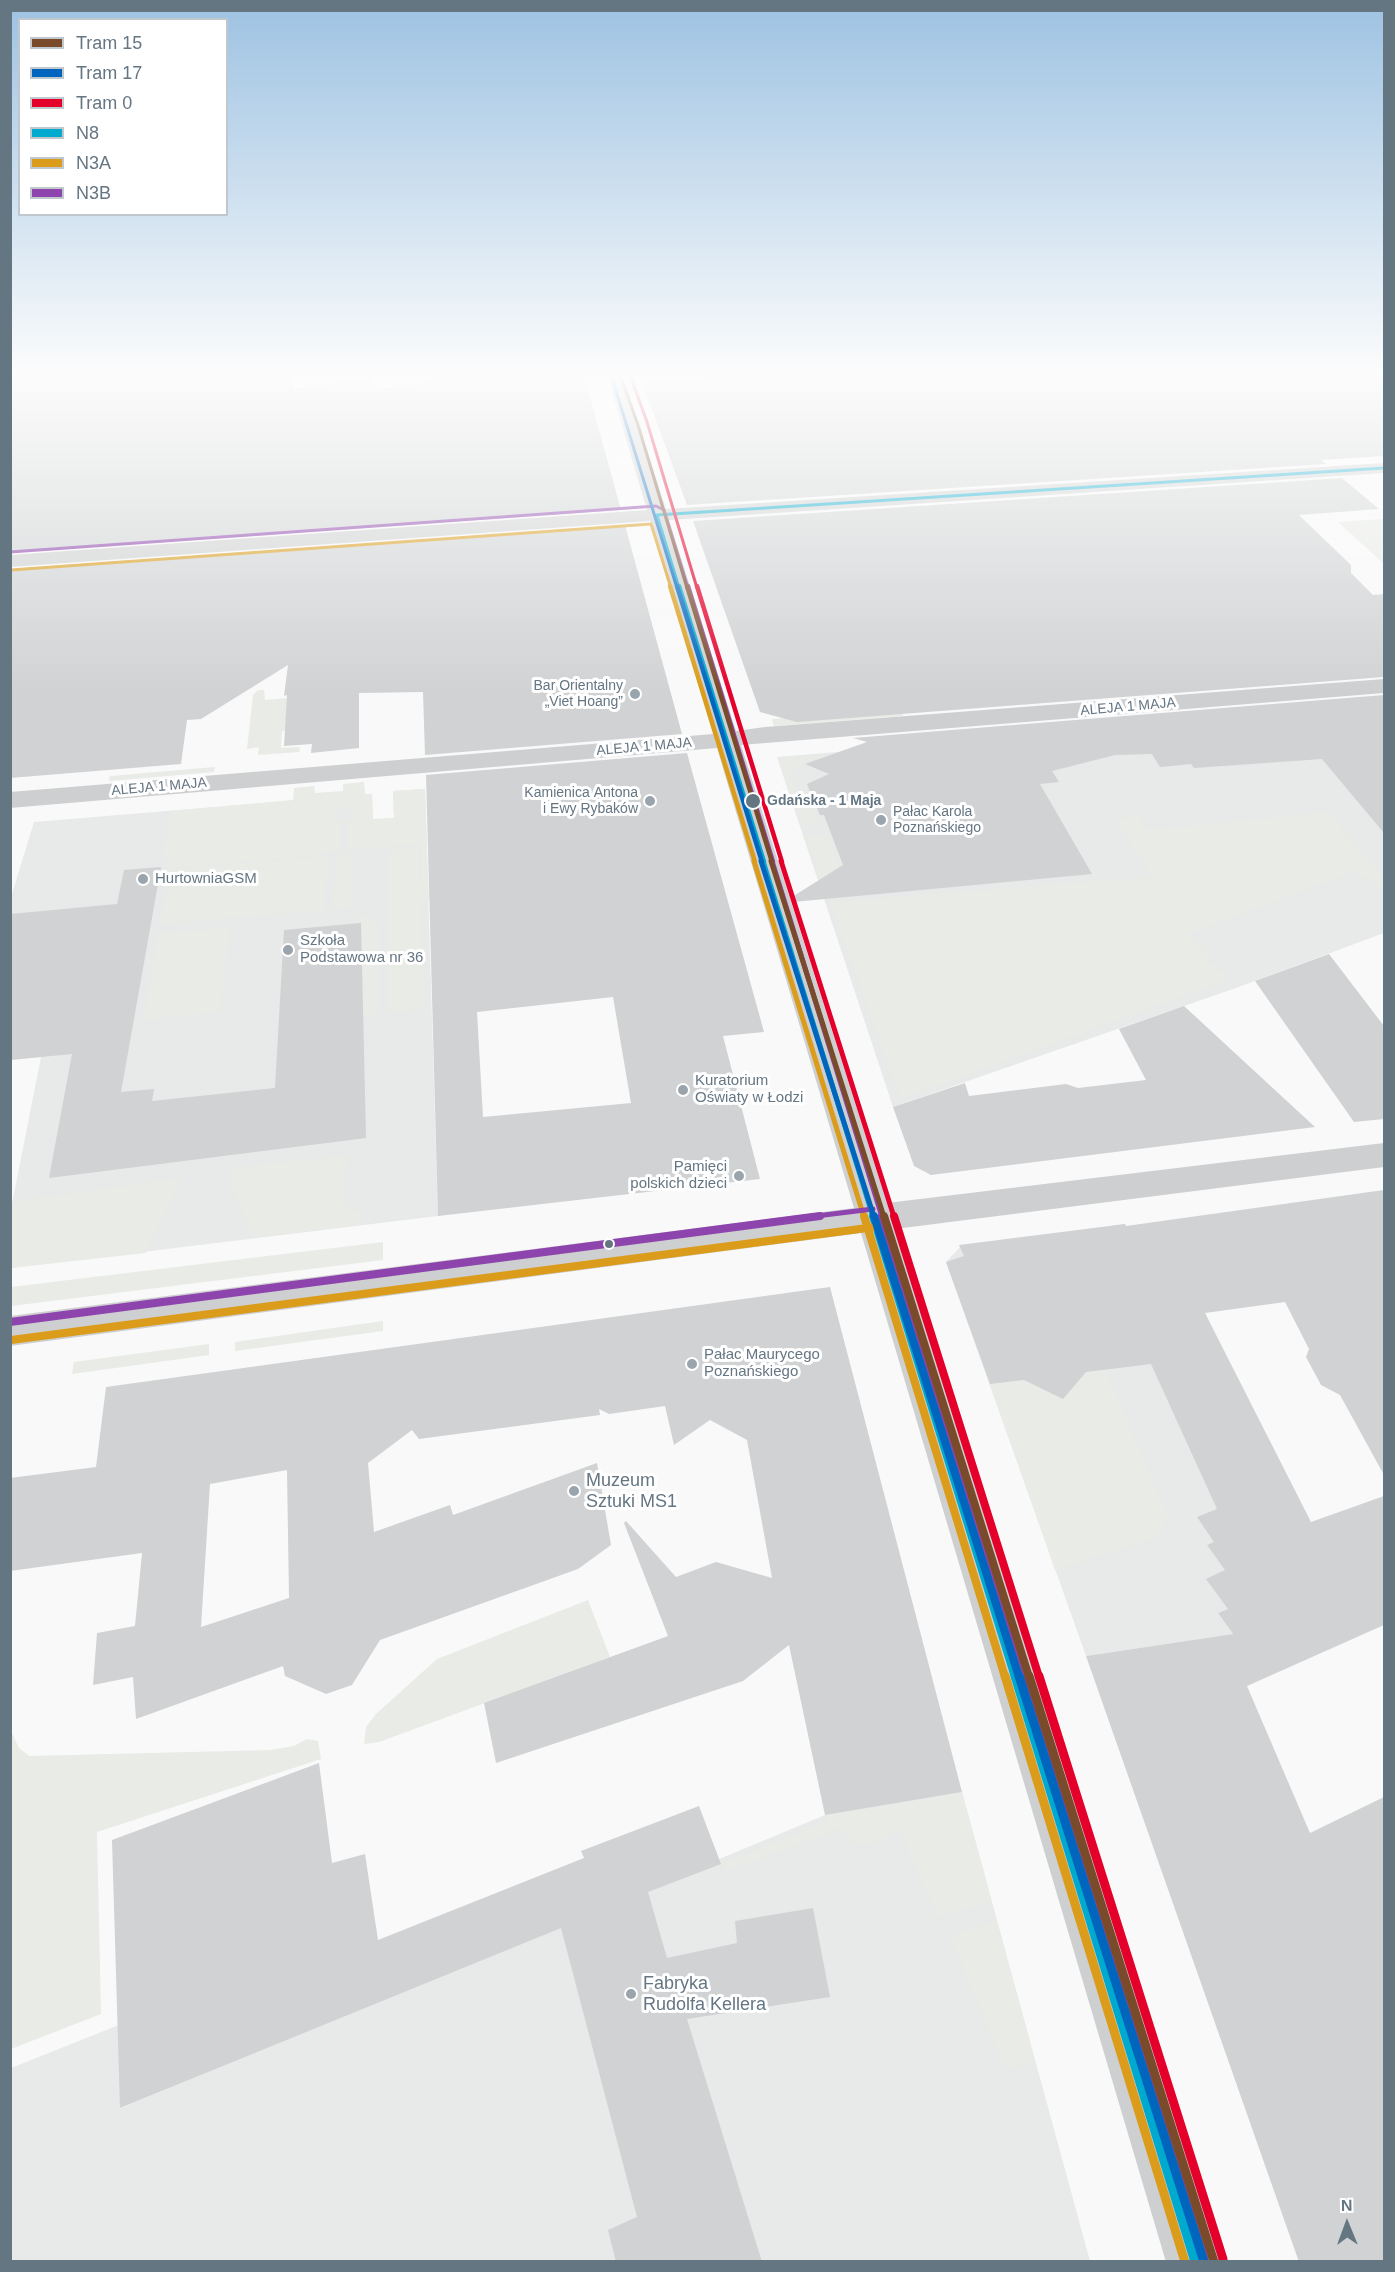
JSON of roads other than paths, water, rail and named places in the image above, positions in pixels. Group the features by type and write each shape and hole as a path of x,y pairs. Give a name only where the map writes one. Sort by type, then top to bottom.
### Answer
{"street":[{"path":"647,481 1196,2262"},
{"path":"10,561 657,515 1189,481"},
{"name":"ALEJA 1 MAJA","path":"10,800 726,740 765,734 1384,687"},
{"path":"10,1331 874,1218 1384,1155"}],"tram line":[{"name":"17","path":"645,481 724,742 1204,2262"},
{"name":"15","path":"655,481 733,739 1214,2262"},
{"name":"0","path":"665,481 742,736 1223,2259"}],"place":[{"name":"Bar Orientalny „Viet Hoang”","path":"635,694"},
{"name":"Kamienica Antona i Ewy Rybaków","path":"650,801"},
{"name":"Gdańska - 1 Maja","path":"753,801"},
{"name":"Pałac Karola Poznańskiego","path":"881,820"},
{"name":"HurtowniaGSM","path":"143,879"},
{"name":"Szkoła Podstawowa nr 36","path":"288,950"},
{"name":"Kuratorium Oświaty w Łodzi","path":"683,1090"},
{"name":"Pamięci polskich dzieci","path":"739,1176"},
{"name":"Pałac Maurycego Poznańskiego","path":"692,1364"},
{"name":"Muzeum Sztuki MS1","path":"574,1491"},
{"name":"Fabryka Rudolfa Kellera","path":"631,1994"}]}
